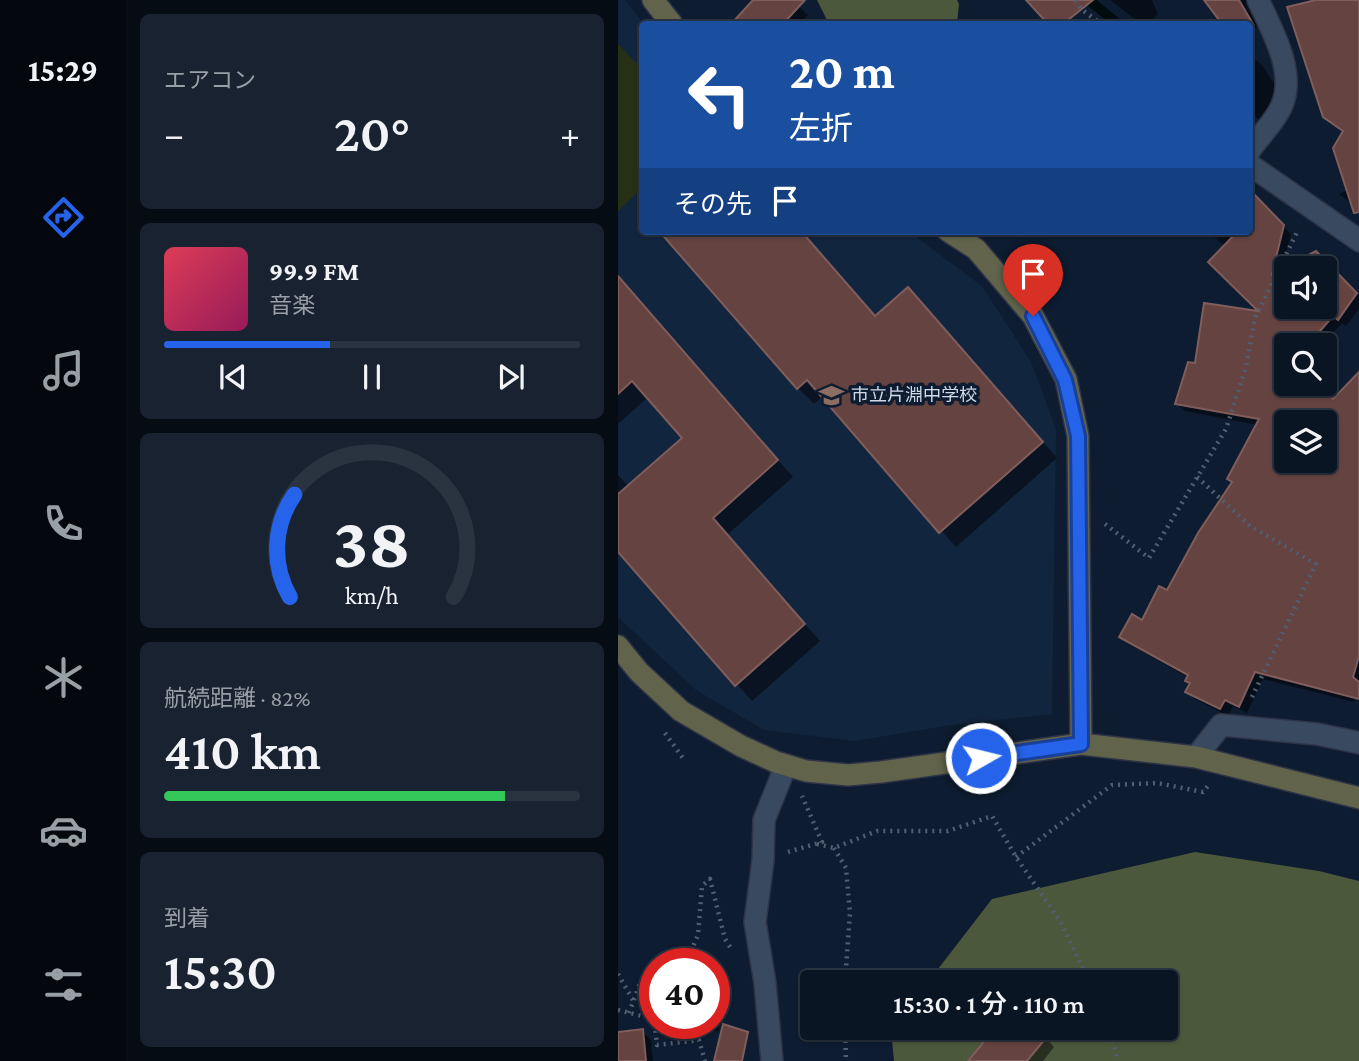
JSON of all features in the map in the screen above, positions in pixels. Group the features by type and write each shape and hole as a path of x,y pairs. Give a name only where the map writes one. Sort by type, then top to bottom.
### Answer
{"street":[{"path":"654,0 670,21"},
{"path":"1253,146 1283,105 1287,76 1276,39 1258,0"},
{"path":"1253,167 1359,241"},
{"path":"954,235 976,249 1033,316 1065,380 1078,436 1081,744"},
{"path":"618,646 680,711 740,746 796,768 848,775 1081,744 1196,757 1359,798"},
{"path":"1196,757 1221,725 1316,734 1359,743"},
{"path":"772,1061 766,983 755,922 763,860 764,820 796,768"}],"path":[{"path":"1076,0 1081,9 1097,21"},
{"path":"1080,505 1149,558 1226,429 1246,368 1255,318 1309,207"},
{"path":"1197,477 1250,526 1316,564 1242,717 1253,728"},
{"path":"796,768 801,797 819,843 834,848 877,831 948,831 992,816 1016,858 1060,921 1084,970"},
{"path":"1016,858 1112,785 1157,783 1203,792"},
{"path":"834,848 846,868 849,902 846,970"},
{"path":"693,948 698,935 702,886 710,879 725,939 733,951"},
{"path":"618,974 634,1002"},
{"path":"629,1013 639,986"},
{"path":"618,1010 654,1019 657,1045 699,1040 705,1061"},
{"path":"845,1040 846,1061"},
{"path":"1112,1040 1118,1061"}],"shaded area":[{"name":"市立片淵中学校","path":"618,0 625,0 642,21 639,21 639,235 913,235 982,286 1031,362 1056,429 1052,714 951,725 855,741 764,730 696,690 618,617"}],"green space":[{"path":"817,0 957,0 959,4 957,21 828,21"},
{"path":"618,44 639,66 639,191 618,211"},
{"path":"1195,852 1319,871 1359,881 1359,1061 894,1061 892,1040 1178,1040 1178,970 937,970 992,899"}],"building":[{"path":"753,0 805,0 786,21 734,21"},
{"path":"1026,0 1093,0 1067,21 1045,21"},
{"path":"1204,0 1239,0 1251,21 1220,21"},
{"path":"1316,0 1359,0 1359,212 1354,213 1333,148 1343,131 1323,117 1287,7"},
{"path":"1253,193 1284,225 1276,256 1274,256 1272,274 1274,273 1274,319 1330,319 1318,333 1274,333 1274,396 1329,396 1333,399 1359,372 1359,656 1353,677 1359,682 1359,699 1255,672 1239,707 1225,700 1220,709 1185,692 1190,683 1185,681 1188,675 1119,637 1132,614 1142,620 1159,586 1167,590 1198,533 1232,482 1227,479 1259,419 1175,404 1188,362 1195,363 1204,303 1258,311 1208,262 1234,235 1253,235"},
{"path":"662,235 804,235 875,316 908,287 1043,442 939,533 807,380 797,389"},
{"path":"1316,251 1321,256 1306,256"},
{"path":"1337,273 1357,293 1337,319"},
{"path":"618,276 778,460 713,518 805,624 735,686 618,552 618,494 682,438 632,381 618,394"},
{"path":"730,1026 748,1032 742,1061 714,1061 719,1039 730,1039"},
{"path":"639,1029 639,1039 644,1039 646,1061 618,1061 618,1032"},
{"path":"985,1040 1044,1040 1027,1061 968,1061"}],"waterway":[{"path":"1089,0 1114,21"}],"place":[{"name":"市立片淵中学校","path":"831,395"}],"route":[{"path":"981,758 1081,744 1078,436 1065,380 1033,316"}]}
